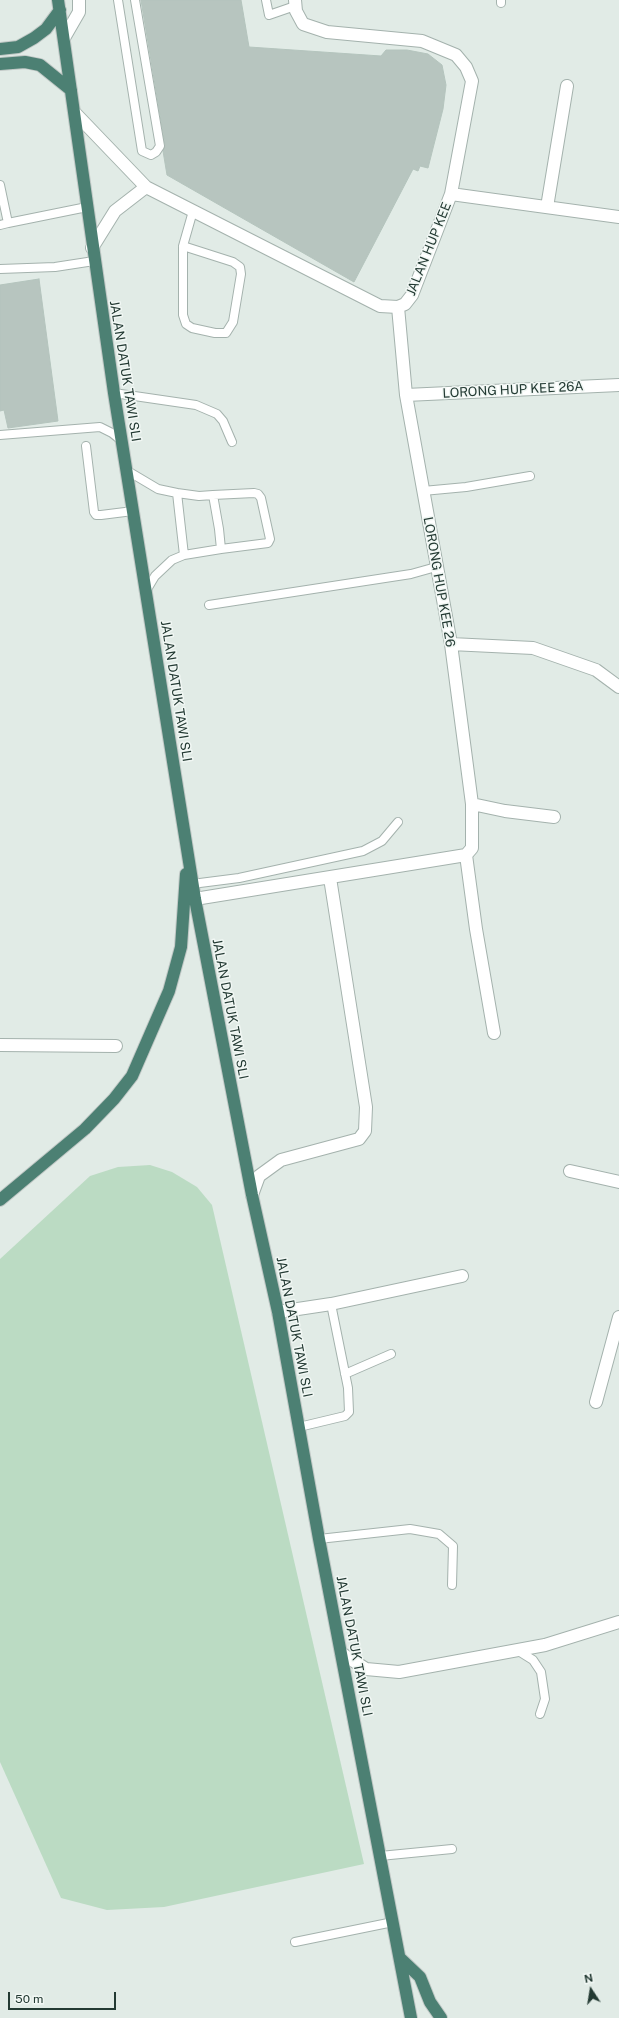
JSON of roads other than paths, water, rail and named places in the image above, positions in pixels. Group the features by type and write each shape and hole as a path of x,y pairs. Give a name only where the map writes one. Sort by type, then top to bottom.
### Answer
{"highway":[{"name":"JALAN DATUK TAWI SLI","path":"59,5 75,113 92,248 192,884 252,1195 278,1312 319,1539 411,2018"},
{"path":"0,49 18,46 34,38 46,29 59,5"},
{"path":"0,64 25,62 40,65 71,90"},
{"path":"0,1200 85,1129 114,1099 132,1076 169,991 181,946 187,850"},
{"path":"400,1958 420,1977 430,2002 441,2018"}],"street":[{"path":"64,38 78,12 79,0"},
{"path":"295,3 303,24 327,32 422,41 456,55 466,66 472,81 451,194"},
{"path":"547,207 566,86"},
{"name":"JALAN HUP KEE","path":"75,113 146,187 380,306 398,307 405,304 412,296 451,194 619,217"},
{"path":"92,248 115,211 146,187"},
{"name":"LORONG HUP KEE 26","path":"398,307 406,395 451,644 472,804 472,848 466,855"},
{"name":"LORONG HUP KEE 26A","path":"406,395 619,385"},
{"path":"451,644 533,648 596,670 619,687"},
{"path":"472,804 506,811 554,817"},
{"path":"195,900 466,855 476,929 494,1033"},
{"path":"252,1195 259,1176 281,1160 359,1139 366,1131 366,1107 330,878"},
{"path":"0,1045 116,1046"},
{"path":"570,1171 619,1182"},
{"path":"278,1312 331,1304 462,1276"},
{"path":"596,1402 619,1317"},
{"path":"341,1653 366,1669 399,1672 546,1645 619,1622"}],"lane":[{"path":"118,0 142,152 151,155 156,152 160,146 136,0"},
{"path":"266,0 269,15 295,3"},
{"path":"0,185 4,224 87,207"},
{"path":"183,246 233,262 240,267 241,274 233,322 226,333 203,330 186,324 183,314 183,246 193,211"},
{"path":"0,269 55,267 94,261"},
{"path":"114,393 196,405 217,414 223,421 232,442"},
{"path":"0,435 100,427 122,440"},
{"path":"86,446 94,512 96,515 133,511"},
{"path":"126,470 158,489 177,493 199,496 258,494 261,498 270,539 268,543 184,555 172,560 155,576 146,591"},
{"path":"423,491 466,487 530,476"},
{"path":"177,493 184,555"},
{"path":"213,495 221,549"},
{"path":"209,605 411,574 436,567"},
{"path":"192,884 239,878 364,851 382,841 398,822"},
{"path":"298,1427 345,1416 349,1412 350,1405 331,1304"},
{"path":"344,1374 391,1354"},
{"path":"319,1539 410,1529 439,1534 453,1546 452,1585"},
{"path":"517,1650 533,1660 541,1672 545,1699 540,1714"},
{"path":"380,1856 452,1849"},
{"path":"295,1942 393,1922"}]}
